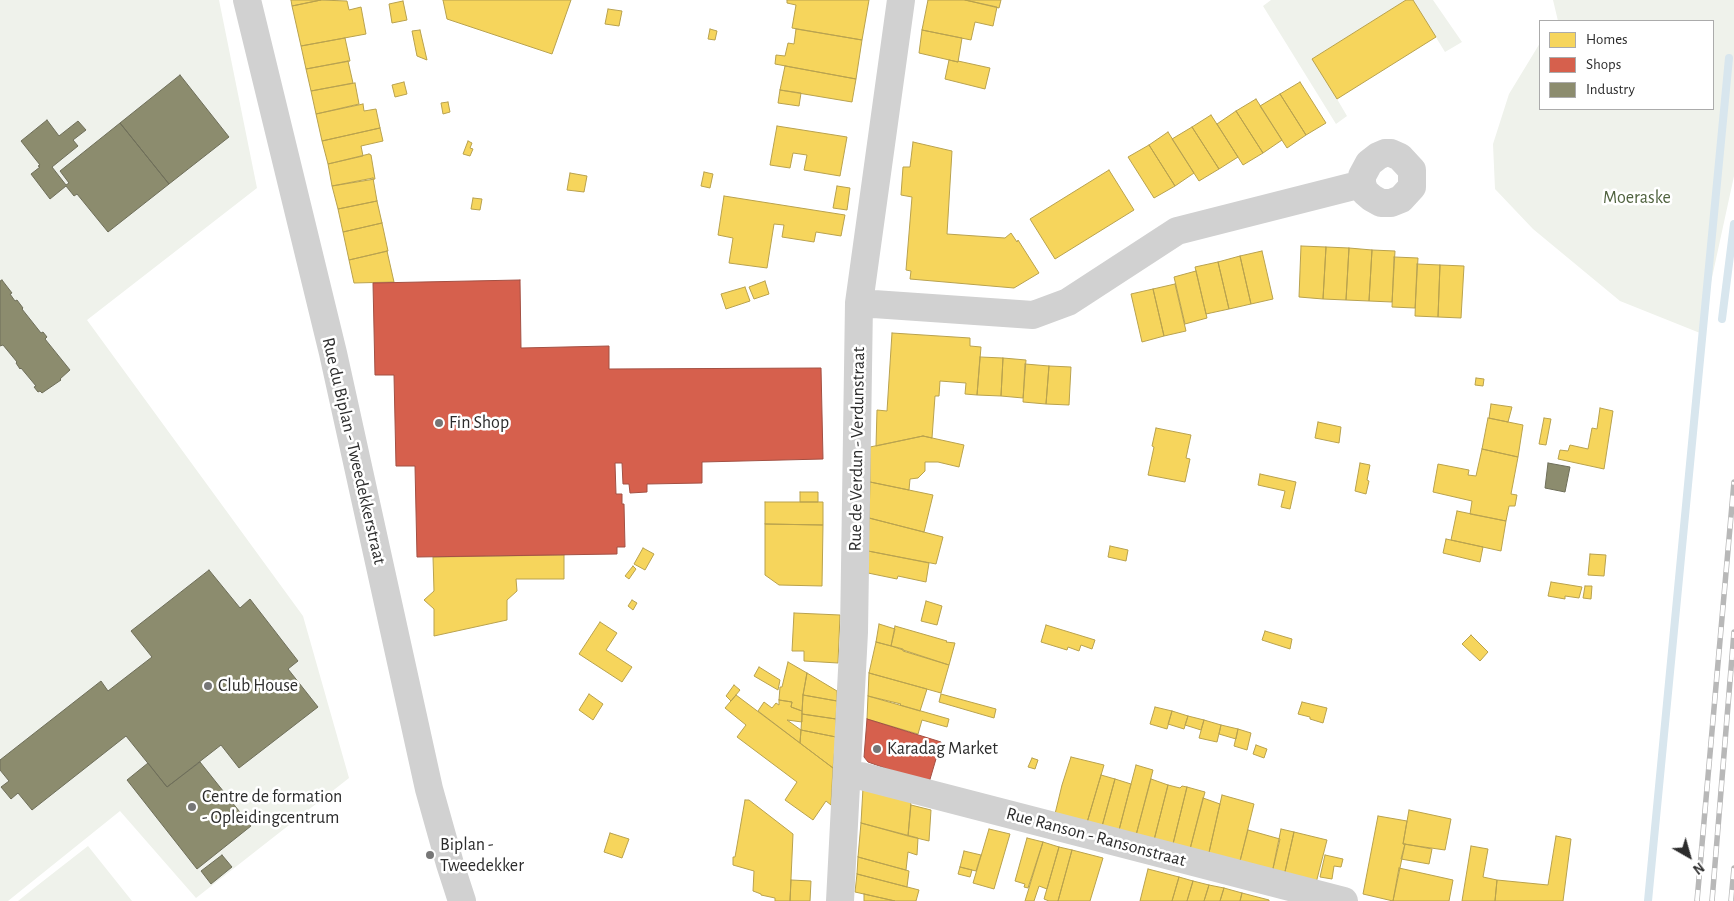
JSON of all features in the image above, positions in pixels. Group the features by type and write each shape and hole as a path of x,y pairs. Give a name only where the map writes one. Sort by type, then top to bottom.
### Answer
{"street":[{"name":"Rue du Biplan - Tweedekkerstraat","path":"247,0 333,353 430,789 462,901"},
{"name":"Rue de Verdun - Verdunstraat","path":"840,901 854,623 860,303 901,0"},
{"path":"860,303 1033,315 1068,302 1177,231 1362,184"},
{"name":"Rue Ranson - Ransonstraat","path":"847,774 861,776 1344,901"}],"green space":[{"path":"0,0 219,0 257,188 87,320 303,616 349,778 196,898 120,811 8,901 0,901"},
{"path":"1271,0 1406,0 1313,58 1347,116 1336,124 1263,6"},
{"path":"1413,0 1433,0 1462,42 1445,52"},
{"name":"Moeraske","path":"1553,0 1734,0 1734,176 1700,333 1620,301 1533,229 1495,189 1493,144 1509,94 1539,45 1539,110 1714,110 1714,20 1558,20"},
{"path":"88,846 132,901 18,901 38,885"}],"building: Homes":[{"path":"291,0 321,0 292,6"},
{"path":"321,0 347,1 349,10 361,7 366,34 301,46 292,6"},
{"path":"443,0 571,0 552,54 447,19"},
{"path":"787,0 869,0 862,40 792,28 796,5 787,3"},
{"path":"928,0 965,0 997,7 993,26 975,22 971,40 922,30"},
{"path":"965,0 1001,0 999,8"},
{"path":"1406,0 1413,0 1436,37 1337,99 1312,59"},
{"path":"403,1 407,20 392,23 389,4"},
{"path":"608,9 622,11 619,26 605,24"},
{"path":"710,29 717,31 715,40 708,39"},
{"path":"796,29 862,40 856,79 775,64 776,55 785,56 788,43 794,44"},
{"path":"420,30 427,60 417,56 412,31"},
{"path":"922,30 962,38 958,62 919,53"},
{"path":"345,38 350,61 306,69 301,46"},
{"path":"949,60 990,68 985,89 945,79"},
{"path":"348,61 353,83 311,91 306,69"},
{"path":"785,66 856,79 852,102 780,90"},
{"path":"404,82 407,94 395,97 392,85"},
{"path":"1300,82 1326,123 1306,135 1280,94"},
{"path":"355,83 359,104 316,114 311,91"},
{"path":"780,90 801,93 799,106 778,103"},
{"path":"1280,94 1306,135 1287,148 1260,106"},
{"path":"1256,99 1282,140 1263,153 1236,111"},
{"path":"448,102 450,112 443,114 441,103"},
{"path":"363,104 364,111 376,109 380,128 322,141 316,114"},
{"path":"1236,111 1263,153 1243,165 1217,124"},
{"path":"1211,115 1238,157 1219,169 1192,127"},
{"path":"777,126 847,137 840,176 804,170 807,155 793,153 790,168 770,165"},
{"path":"1192,127 1219,169 1199,181 1172,139"},
{"path":"380,128 383,141 361,146 363,156 328,164 322,141"},
{"path":"1168,132 1194,173 1175,186 1149,145"},
{"path":"468,141 472,143 470,148 473,149 470,156 463,154"},
{"path":"913,142 952,151 947,234 1005,238 1011,233 1017,242 1018,240 1039,273 1014,288 910,279 911,271 906,270 912,197 901,195 903,167 910,167"},
{"path":"1149,145 1175,186 1154,198 1128,157"},
{"path":"371,155 375,179 332,186 328,164"},
{"path":"1109,170 1134,210 1055,259 1030,219"},
{"path":"704,172 713,174 710,188 701,186"},
{"path":"570,173 587,176 584,192 567,190"},
{"path":"373,178 377,201 338,209 332,186"},
{"path":"837,186 850,188 847,210 833,208"},
{"path":"724,196 845,215 841,236 816,232 814,242 782,237 784,225 774,224 767,268 729,263 733,238 718,235"},
{"path":"473,198 482,199 480,210 471,209"},
{"path":"377,201 382,223 343,232 338,209"},
{"path":"382,223 388,251 349,260 343,232"},
{"path":"1301,246 1326,247 1323,299 1299,297"},
{"path":"1326,247 1349,248 1346,300 1323,299"},
{"path":"1349,248 1372,250 1369,301 1346,300"},
{"path":"1372,250 1395,251 1392,302 1369,301"},
{"path":"387,251 394,282 354,283 349,260"},
{"path":"1262,251 1273,299 1251,304 1240,256"},
{"path":"1240,256 1251,304 1229,309 1218,262"},
{"path":"1394,257 1418,258 1415,308 1392,307"},
{"path":"1218,262 1229,309 1206,314 1195,267"},
{"path":"1417,264 1440,265 1438,317 1415,316"},
{"path":"1440,265 1464,266 1461,318 1438,317"},
{"path":"1196,271 1207,318 1185,324 1174,277"},
{"path":"765,281 769,294 754,299 749,287"},
{"path":"1175,284 1186,331 1164,336 1153,289"},
{"path":"745,287 750,301 726,309 721,294"},
{"path":"1153,289 1164,336 1142,342 1131,294"},
{"path":"892,333 970,338 970,346 981,347 977,395 965,394 966,383 940,381 939,396 935,396 932,438 923,436 876,446 877,410 887,411"},
{"path":"980,357 1003,358 1001,396 977,395"},
{"path":"1003,358 1026,360 1023,398 1001,396"},
{"path":"1025,364 1049,366 1046,404 1023,402"},
{"path":"1049,366 1071,367 1069,405 1046,404"},
{"path":"1476,378 1484,379 1483,386 1475,385"},
{"path":"1491,404 1512,407 1508,422 1489,418"},
{"path":"1600,408 1613,411 1604,469 1558,459 1560,450 1568,451 1570,445 1588,449 1592,428 1597,429"},
{"path":"1488,418 1523,425 1518,457 1482,449"},
{"path":"1544,418 1551,419 1546,445 1539,444"},
{"path":"1318,422 1341,427 1339,443 1315,438"},
{"path":"1156,428 1191,435 1186,458 1190,459 1185,482 1148,475"},
{"path":"923,436 964,445 959,467 938,462 925,462 925,471 918,478 910,479 909,490 870,482 870,447"},
{"path":"1482,449 1518,457 1511,494 1517,495 1515,506 1509,506 1506,521 1470,514 1472,501 1433,492 1438,464 1469,470 1468,475 1476,476"},
{"path":"1360,463 1370,465 1366,494 1355,491"},
{"path":"1260,474 1296,482 1290,509 1281,507 1285,491 1258,485"},
{"path":"870,482 933,495 924,532 869,518"},
{"path":"800,492 818,492 818,502 800,502"},
{"path":"765,502 823,502 823,525 765,524"},
{"path":"1457,511 1506,521 1501,551 1451,540"},
{"path":"869,518 943,537 936,564 868,551"},
{"path":"765,524 823,525 822,586 779,585 765,575"},
{"path":"1446,539 1483,547 1480,562 1443,553"},
{"path":"1110,546 1128,550 1126,561 1108,557"},
{"path":"643,548 654,554 645,570 634,564"},
{"path":"868,551 929,563 926,582 898,576 897,579 868,573"},
{"path":"1590,554 1606,555 1604,576 1588,575"},
{"path":"564,555 564,579 516,579 517,591 507,600 507,620 434,636 434,609 424,600 434,591 433,557"},
{"path":"633,566 636,569 629,579 625,576"},
{"path":"1551,582 1582,587 1579,598 1565,596 1565,599 1548,596"},
{"path":"1585,586 1592,586 1591,599 1583,598"},
{"path":"632,600 637,603 633,610 628,606"},
{"path":"926,601 942,606 937,625 921,621"},
{"path":"794,613 840,615 838,663 804,661 804,651 792,651"},
{"path":"600,622 617,633 606,650 632,667 622,682 579,654"},
{"path":"879,624 895,629 891,646 876,642"},
{"path":"1046,625 1095,640 1092,649 1081,645 1079,651 1068,647 1067,650 1041,642"},
{"path":"895,626 955,643 949,665 891,646"},
{"path":"1265,631 1292,639 1290,649 1262,640"},
{"path":"1471,635 1488,652 1480,661 1462,644"},
{"path":"876,642 949,665 941,693 869,673"},
{"path":"788,662 807,673 802,711 791,707 792,702 779,700 780,687 782,687"},
{"path":"759,667 780,680 778,690 754,676"},
{"path":"807,673 837,691 837,701 803,695"},
{"path":"869,673 927,689 920,711 868,696"},
{"path":"734,685 740,690 731,701 726,696"},
{"path":"589,694 603,704 593,720 579,710"},
{"path":"941,694 996,709 994,718 939,702"},
{"path":"736,695 833,768 831,805 826,801 813,820 785,800 797,782 737,737 746,725 725,708"},
{"path":"803,695 837,701 836,719 802,714"},
{"path":"868,696 949,719 947,727 922,720 918,734 867,719"},
{"path":"779,700 792,702 791,707 802,711 802,722 787,720 801,730 800,743 758,711 764,702 772,708 776,703 779,705"},
{"path":"1302,702 1327,708 1323,723 1298,714"},
{"path":"1155,707 1172,711 1167,729 1150,724"},
{"path":"1172,711 1188,716 1184,729 1168,724"},
{"path":"802,714 836,719 836,737 801,730"},
{"path":"1188,716 1204,720 1201,730 1185,725"},
{"path":"1204,720 1221,725 1217,742 1199,738"},
{"path":"1221,725 1238,729 1236,739 1219,734"},
{"path":"1238,729 1251,733 1247,750 1234,746"},
{"path":"801,730 836,737 833,768 800,743"},
{"path":"1256,745 1267,749 1264,758 1253,754"},
{"path":"1071,757 1104,765 1086,826 1054,818"},
{"path":"1032,758 1038,760 1035,769 1028,767"},
{"path":"1136,765 1153,770 1135,839 1118,834"},
{"path":"1101,775 1115,779 1101,830 1086,826"},
{"path":"1115,779 1131,784 1118,834 1101,830"},
{"path":"1151,779 1168,785 1153,844 1135,839"},
{"path":"1168,785 1180,788 1182,786 1187,787 1172,848 1153,844"},
{"path":"1187,787 1205,792 1189,853 1172,848"},
{"path":"863,788 911,801 908,836 861,823"},
{"path":"1222,795 1254,804 1239,865 1208,857"},
{"path":"1203,798 1220,804 1208,857 1189,853"},
{"path":"745,800 749,800 793,834 790,901 775,901 775,898 753,891 754,871 733,865"},
{"path":"911,805 931,810 929,841 908,836"},
{"path":"1409,810 1451,819 1445,850 1403,844"},
{"path":"1378,816 1407,821 1403,844 1405,844 1393,901 1363,894"},
{"path":"861,823 918,838 917,855 908,852 906,870 858,857"},
{"path":"989,829 1010,834 994,889 973,883"},
{"path":"1281,829 1294,832 1284,876 1272,873"},
{"path":"1248,830 1280,839 1272,873 1239,865"},
{"path":"1294,832 1327,840 1316,883 1284,876"},
{"path":"610,833 629,839 622,858 604,852"},
{"path":"1556,836 1571,839 1563,901 1495,901 1497,880 1548,885"},
{"path":"1027,838 1043,842 1028,888 1024,887 1025,884 1015,881"},
{"path":"1043,842 1059,847 1047,889 1039,886 1034,901 1025,901"},
{"path":"1405,844 1432,849 1429,864 1401,859"},
{"path":"1471,846 1488,849 1483,877 1497,880 1495,901 1462,901"},
{"path":"1059,847 1072,850 1058,901 1049,901 1044,899"},
{"path":"1072,850 1103,858 1090,901 1058,901"},
{"path":"964,851 981,855 976,871 960,867"},
{"path":"1325,855 1343,859 1341,867 1334,866 1332,879 1320,877"},
{"path":"858,857 909,871 907,887 857,874"},
{"path":"960,867 972,870 970,877 958,874"},
{"path":"1399,868 1453,880 1449,901 1393,901"},
{"path":"1148,869 1179,877 1172,901 1140,901"},
{"path":"857,874 919,890 916,901 895,901 855,892"},
{"path":"1179,877 1193,881 1187,901 1172,901"},
{"path":"791,880 811,881 810,901 790,901"},
{"path":"1193,881 1209,885 1204,901 1187,901"},
{"path":"1209,885 1224,888 1220,901 1204,901"},
{"path":"1224,888 1242,893 1240,901 1220,901"},
{"path":"1242,893 1269,900 1269,901 1240,901"},
{"path":"864,894 895,901 864,901"}],"building: Shops":[{"path":"520,280 521,348 609,346 609,369 821,368 823,459 702,462 702,483 647,484 647,492 630,493 629,484 623,484 622,463 615,463 616,494 622,494 622,504 624,504 625,547 617,547 617,554 417,557 415,466 396,466 394,375 375,375 373,283"},
{"path":"867,719 941,742 928,786 868,762 864,757"}],"building: Industry":[{"path":"180,75 229,137 169,184 120,123"},
{"path":"47,120 59,136 78,121 86,130 73,140 78,146 52,167 66,185 69,183 60,171 120,123 169,184 108,232 77,194 74,196 66,186 50,199 31,174 40,165 21,141"},
{"path":"2,280 12,293 10,294 15,301 17,300 41,333 43,332 47,337 45,339 70,370 61,380 42,393 38,392 34,387 36,386 20,369 17,362 3,345 0,346 0,281"},
{"path":"1548,463 1570,467 1565,492 1545,488"},
{"name":"Club House","path":"209,570 240,608 250,599 298,661 288,669 318,707 239,768 221,745 167,787 126,736 32,810 18,793 11,799 1,787 9,781 0,770 0,760 101,681 108,691 152,657 131,631"},
{"name":"Centre de formation - Opleidingcentrum","path":"200,762 251,826 197,869 127,780 148,763 167,787"},
{"path":"222,855 232,867 211,884 201,871"}],"waterway":[{"path":"1648,901 1729,58"},
{"path":"1722,319 1734,224"}],"railway":[{"path":"1697,901 1734,482"},
{"path":"1712,901 1734,632"},
{"path":"1731,901 1734,868"}],"place":[{"name":"Fin Shop","path":"439,423"},
{"name":"Club House","path":"208,686"},
{"name":"Karadag Market","path":"877,749"},
{"name":"Centre de formation - Opleidingcentrum","path":"192,807"},
{"name":"Biplan - Tweedekker","path":"430,855"}]}
